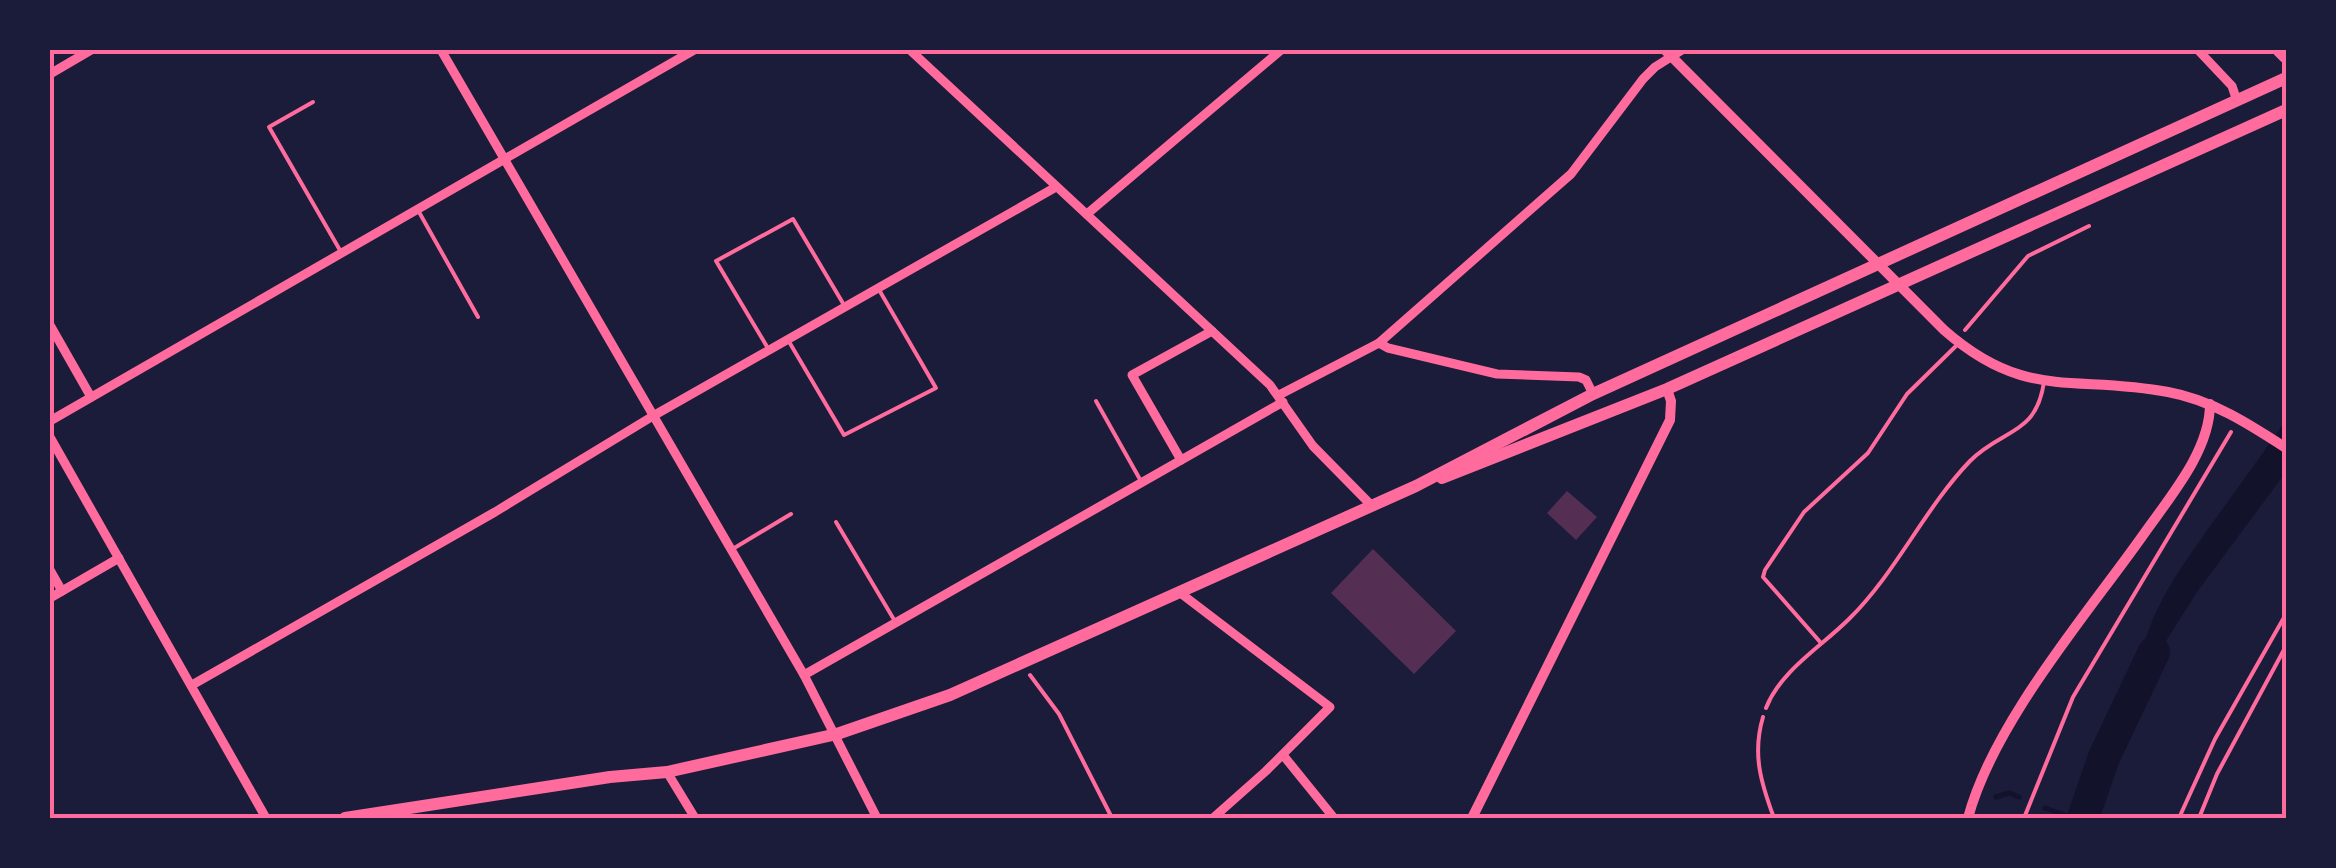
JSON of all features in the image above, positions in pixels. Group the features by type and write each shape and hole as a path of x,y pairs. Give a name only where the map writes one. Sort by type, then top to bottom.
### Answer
{"highway":[{"path":"2280,50 2286,56"}],"main road":[{"path":"345,818 667,772 836,734 937,700 1416,486 1593,394 2286,78"},
{"path":"1416,486 1465,472 1667,389 2286,110"}],"street":[{"path":"50,74 91,50"},
{"path":"440,50 804,675 877,818"},
{"path":"50,421 694,50"},
{"path":"910,50 1281,399 1312,446 1372,506"},
{"path":"1087,214 1280,50"},
{"path":"2198,50 2232,86 2237,102"},
{"path":"804,675 1378,343 1571,174 1643,80 1673,52 1898,286 1959,343 2000,370 2044,382 2145,389 2210,404 2286,448"},
{"path":"192,685 653,416 1056,188"},
{"path":"50,325 91,397"},
{"path":"1181,460 1132,375 1212,331"},
{"path":"1378,343 1498,374 1580,376 1593,394"},
{"path":"1472,818 1670,420 1672,400 1667,389"},
{"path":"1968,818 1994,751 2204,441 2210,424 2210,404"},
{"path":"50,437 266,818"},
{"path":"50,598 119,558"},
{"path":"50,570 62,591"},
{"path":"1180,592 1330,707 1213,818"},
{"path":"1282,755 1334,818"},
{"path":"667,772 695,818"}],"lane":[{"path":"314,102 269,128 341,252"},
{"path":"416,208 478,316"},
{"path":"769,350 716,261 793,219 845,307"},
{"path":"788,340 844,436 936,388 878,288"},
{"path":"1821,643 1763,577 1765,570 1804,512 1868,454 1907,394 1959,343"},
{"path":"1766,708 1783,680 1866,600 1968,464 1988,444 2031,420 2042,399 2044,382"},
{"path":"1096,401 1142,482"},
{"path":"731,550 792,514"},
{"path":"836,522 896,623"}],"path":[{"path":"1959,343 1968,322 2028,256 2089,226"},
{"path":"2024,818 2073,697 2232,432"},
{"path":"2179,818 2215,739 2286,614"},
{"path":"2199,818 2217,774 2286,646"},
{"path":"1021,664 1059,714 1112,818"},
{"path":"1766,708 1757,737 1757,767 1774,818"}],"shaded area":[{"path":"2286,420 2286,472 2197,592 2135,690 2145,642 2162,600"}],"building":[{"path":"1567,491 1597,517 1576,540 1547,513"},
{"path":"1373,549 1456,631 1414,674 1331,593"}],"waterway":[{"path":"2083,818 2104,757 2154,652"},
{"path":"1996,797 2009,793 2019,797"},
{"path":"2045,808 2073,818"}]}
